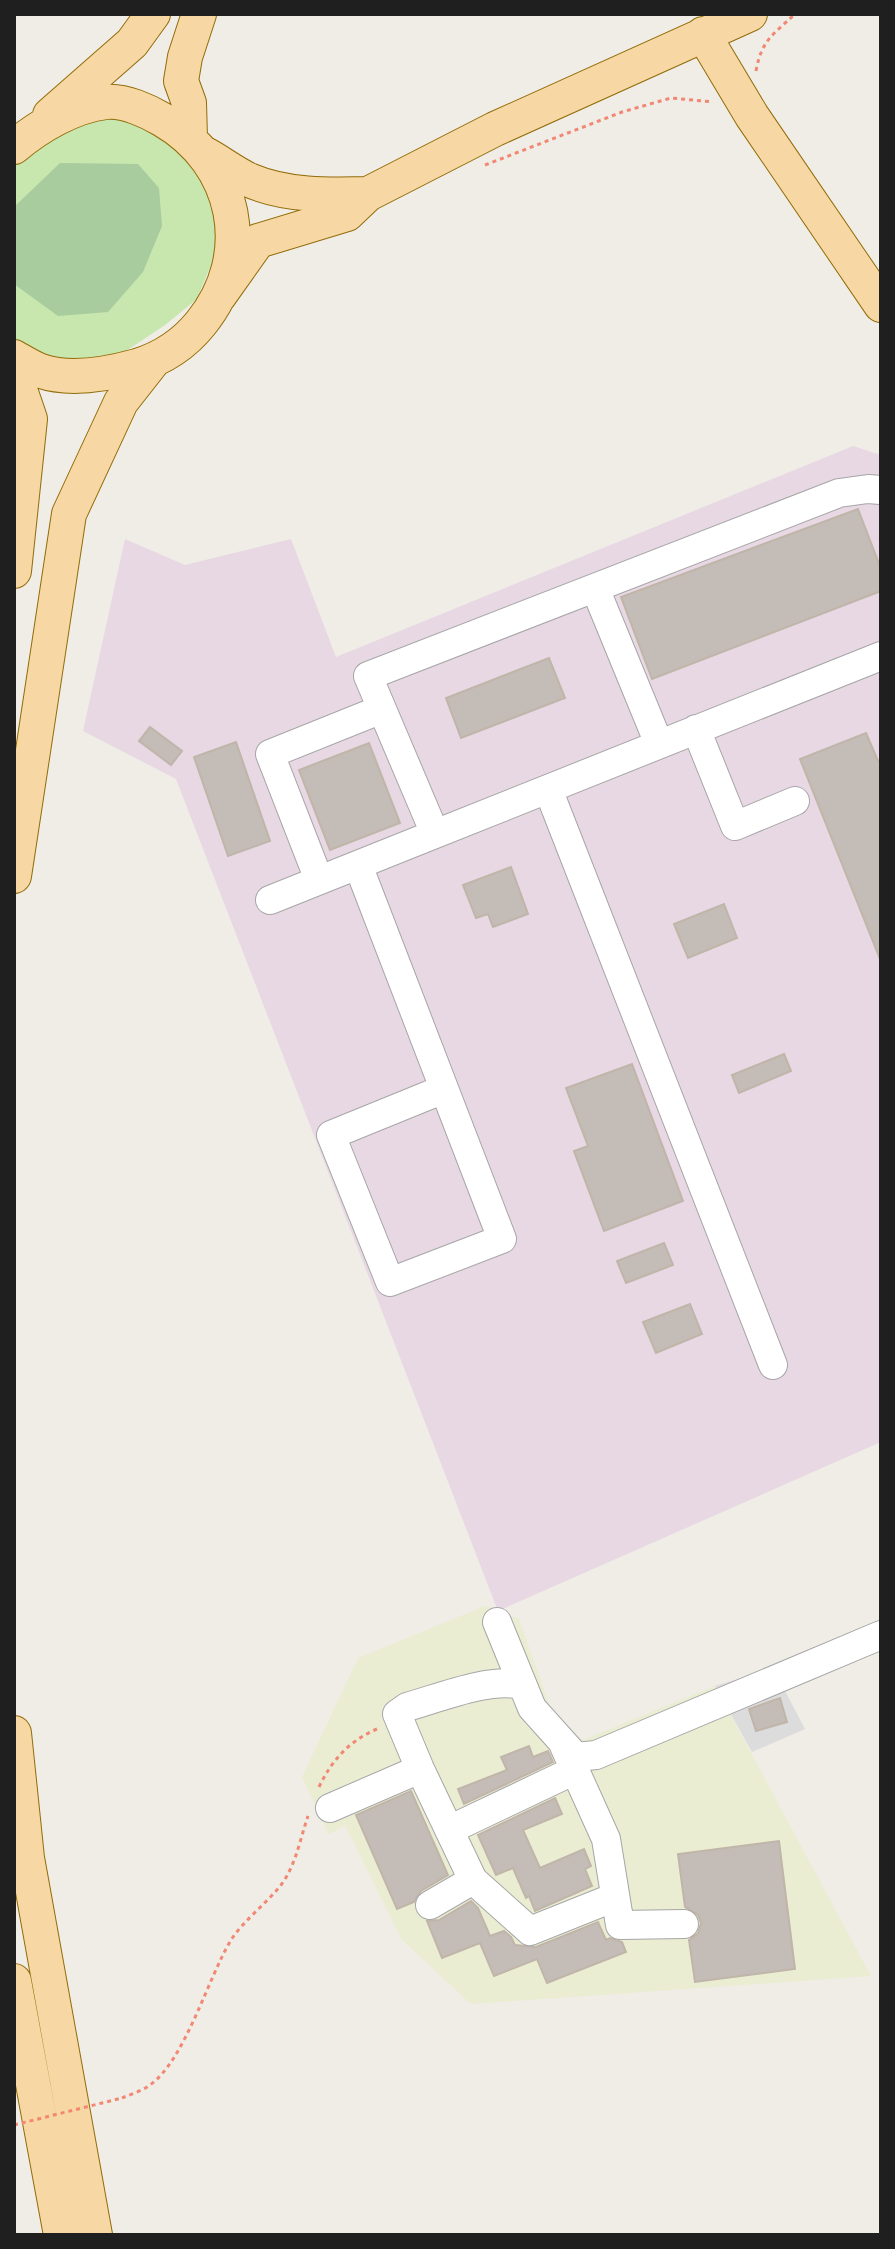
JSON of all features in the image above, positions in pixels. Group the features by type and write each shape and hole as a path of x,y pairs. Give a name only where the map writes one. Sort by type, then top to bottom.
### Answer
{"main road":[{"path":"20,142 132,43 153,14"},
{"path":"199,14 181,81 189,103 197,146 250,180 281,189 320,195 368,194"},
{"path":"219,296 258,241 347,214 368,194 495,129 750,14"},
{"path":"703,34 752,116 881,305"},
{"path":"14,357 42,372 83,375 119,371 154,360 189,338 215,305 230,266 232,223 222,181 197,146 183,131 148,111 108,102 70,111 20,142"},
{"path":"14,876 69,514 121,402 154,360"},
{"path":"14,372 30,419 14,571"},
{"path":"14,1733 27,1858 95,2235"},
{"path":"14,1981 61,2235"}],"lane":[{"path":"435,834 368,676 839,493 881,490"},
{"path":"595,588 659,744"},
{"path":"270,900 696,729 879,663"},
{"path":"319,880 270,754 382,709"},
{"path":"696,729 735,826 795,801"},
{"path":"548,789 773,1365"},
{"path":"358,865 502,1239 390,1282 331,1135 444,1089"},
{"path":"497,1622 532,1708 570,1758 606,1839 620,1925 684,1924"},
{"path":"449,1830 570,1758 596,1755 881,1635"},
{"path":"521,1685 506,1681 407,1707 397,1714 473,1880 530,1931 615,1897"},
{"path":"319,1804 420,1769"},
{"path":"430,1905 473,1880"}],"path":[{"path":"756,74 760,50 795,14"},
{"path":"14,2125 122,2098 150,2085 164,2071 192,2022 220,1958 234,1935 284,1882 319,1804 321,1783 340,1753 357,1737 399,1721"}],"shaded area":[{"path":"853,446 881,455 881,1442 498,1611 176,779 83,731 125,539 185,565 291,539 336,657"},
{"path":"773,1668 805,1729 752,1752 715,1686"}],"green space":[{"path":"82,115 145,122 187,157 212,194 217,250 197,299 165,325 102,367 32,355 14,340 14,166 28,151"},
{"path":"60,163 138,164 159,188 162,226 143,272 108,312 58,316 14,284 14,207"},
{"path":"485,1606 519,1619 552,1712 583,1740 715,1686 871,1976 471,2004 402,1940 345,1825 329,1835 302,1777 358,1658"}],"building":[{"path":"858,509 881,569 881,591 652,679 621,597"},
{"path":"549,658 565,698 461,738 446,698"},
{"path":"150,727 182,751 171,765 139,741"},
{"path":"866,733 878,761 881,760 880,959 800,759"},
{"path":"236,742 270,841 228,856 194,757"},
{"path":"369,743 400,823 330,850 299,770"},
{"path":"511,867 528,914 493,927 488,914 476,918 463,885"},
{"path":"724,904 737,938 688,958 674,924"},
{"path":"784,1054 791,1071 739,1093 732,1075"},
{"path":"632,1064 683,1201 604,1231 574,1151 588,1146 566,1088"},
{"path":"664,1243 673,1265 626,1283 617,1261"},
{"path":"690,1304 702,1334 656,1353 643,1322"},
{"path":"780,1698 787,1722 756,1731 749,1709"},
{"path":"529,1746 533,1757 548,1751 553,1762 464,1804 458,1789 507,1770 501,1757"},
{"path":"411,1791 448,1875 421,1891 414,1902 397,1909 356,1815"},
{"path":"555,1798 562,1814 523,1830 540,1868 584,1849 591,1866 585,1869 592,1886 535,1911 513,1868 496,1875 478,1835"},
{"path":"779,1841 795,1969 695,1982 689,1940 698,1933 701,1923 698,1915 685,1907 678,1854"},
{"path":"471,1901 478,1908 490,1936 504,1931 515,1945 536,1947 598,1922 606,1940 610,1938 622,1942 626,1952 547,1983 537,1959 494,1976 480,1943 442,1958 427,1921 439,1920"}]}
